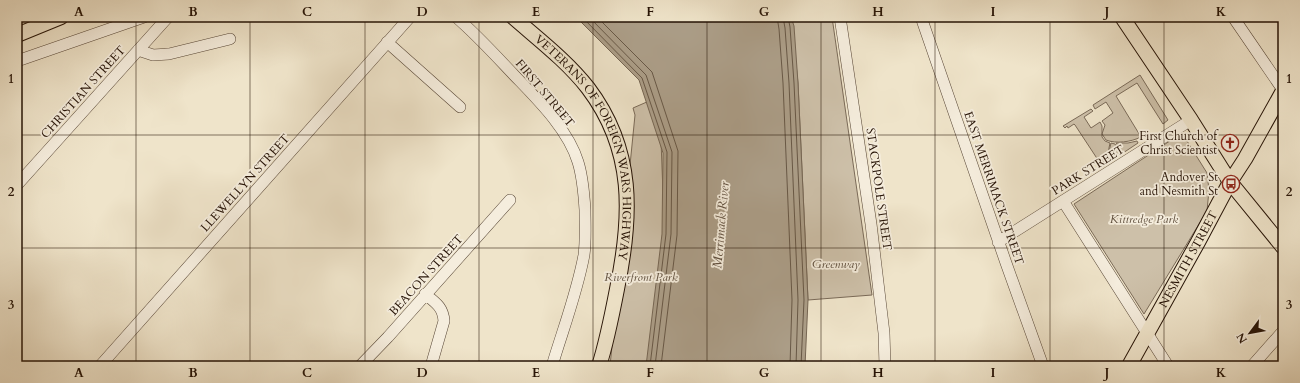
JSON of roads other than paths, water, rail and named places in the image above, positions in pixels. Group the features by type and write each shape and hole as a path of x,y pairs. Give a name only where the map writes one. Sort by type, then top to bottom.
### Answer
{"main road":[{"path":"17,35 61,17"},
{"name":"VETERANS OF FOREIGN WARS HIGHWAY","path":"513,17 564,62 587,86 606,115 620,149 624,166 628,200 626,232 622,266 600,365"},
{"path":"1122,17 1191,120 1230,182 1283,247"},
{"name":"NESMITH STREET","path":"1129,366 1230,182 1246,159 1283,91"}],"street":[{"path":"17,61 144,17"},
{"name":"CHRISTIAN STREET","path":"17,185 168,17"},
{"name":"LLEWELLYN STREET","path":"100,366 410,17"},
{"name":"FIRST STREET","path":"456,17 477,34 542,105 571,145 578,161 584,191 586,226 584,254 575,293 552,366"},
{"name":"STACKPOLE STREET","path":"840,17 873,239 884,333 885,366"},
{"name":"EAST MERRIMACK STREET","path":"921,17 998,242 1043,366"},
{"path":"1233,17 1283,91"},
{"path":"138,50 153,54 169,54 230,39"},
{"path":"387,42 460,107"},
{"name":"PARK STREET","path":"998,242 1191,120"},
{"name":"BEACON STREET","path":"360,366 510,200"},
{"path":"1063,201 1168,366"},
{"path":"426,294 444,314 444,322 431,366"},
{"path":"1252,366 1283,331"}],"water":[{"name":"Merrimack River","path":"576,17 791,17 794,26 798,83 808,300 805,366 646,366 662,234 663,153 639,80"}],"place":[{"name":"First Church of Christ Scientist","path":"1230,143"},
{"name":"Andover St and Nesmith St","path":"1231,184"}],"park label":[{"name":"Kittredge Park","path":"1144,219"},
{"name":"Greenway","path":"836,264"},
{"name":"Riverfront Park","path":"641,277"}]}
